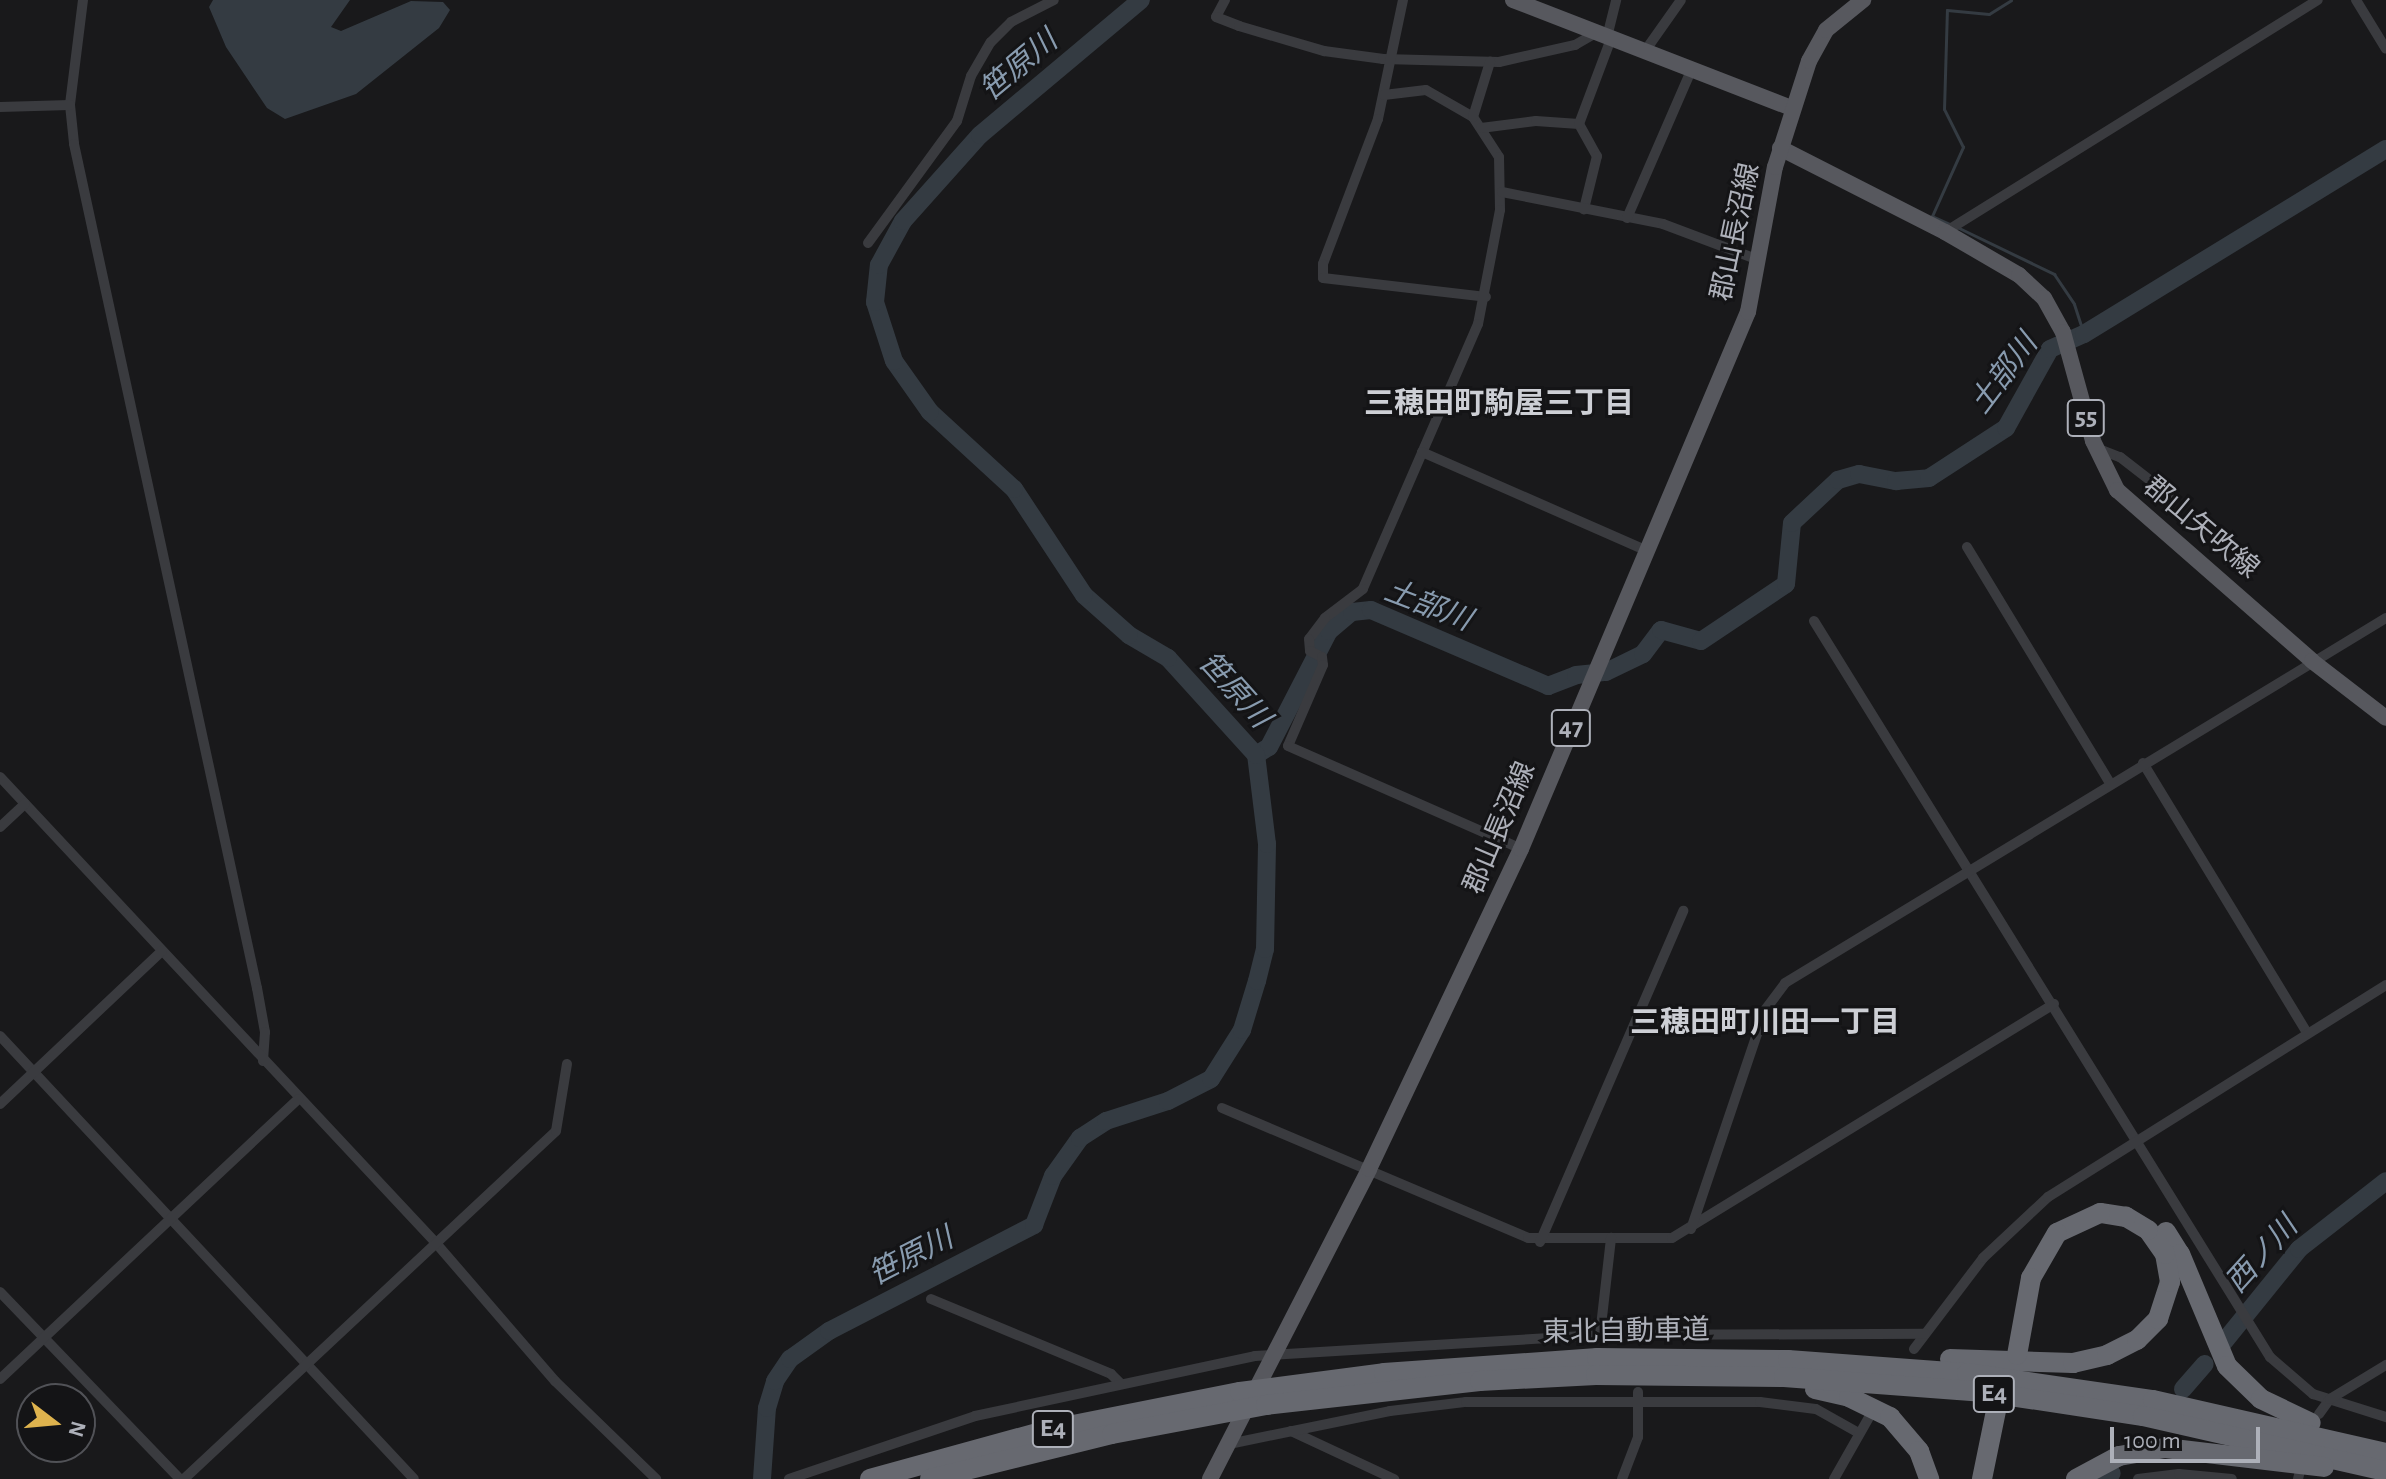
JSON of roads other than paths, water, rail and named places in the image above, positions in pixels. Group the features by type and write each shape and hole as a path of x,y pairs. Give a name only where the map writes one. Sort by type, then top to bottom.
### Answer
{"highway":[{"path":"1731,1358 1857,1355 2065,1363 2107,1355 2149,1329 2168,1295 2165,1254 2148,1230 2126,1217 2100,1213 2057,1233 2031,1278 2011,1355 2020,1276 2042,1232 2073,1208 2117,1203 2145,1212 2170,1237 2213,1341 2248,1389 2301,1420 2386,1444"},
{"name":"東北自動車道","path":"870,1479 1048,1430 1271,1396 1554,1359 1731,1358 1921,1368 2089,1390 2248,1419 2386,1453"},
{"path":"1596,1375 1806,1387 1849,1397 1878,1409 1901,1427 1919,1451 1929,1479"},
{"name":"東北自動車道","path":"1271,1396 1596,1375 1797,1378 1984,1392 2230,1433 2386,1471"},
{"name":"東北自動車道","path":"930,1479 1236,1402"},
{"path":"1982,1479 2003,1406 1994,1479"},
{"path":"2076,1479 2119,1456 2165,1448 2223,1451 2379,1479"}],"main road":[{"path":"1513,0 1792,108"},
{"name":"郡山長沼線","path":"1210,1479 1369,1169 1521,849 1748,312 1780,148 1792,108 1826,30 1863,0"},
{"name":"郡山矢吹線","path":"1780,148 1945,232 2019,275 2053,310 2096,448 2117,490 2139,512 2231,585 2312,661 2386,718"},
{"name":"郡山長沼線","path":"1217,1479 1229,1444"}],"street":[{"path":"83,0 70,105 98,260 257,988 265,1032 263,1061"},
{"path":"868,243 957,121 971,76 991,42 1019,17 1054,0"},
{"path":"1225,0 1216,17 1239,26 1324,51 1388,59 1490,62 1605,37"},
{"path":"1403,0 1388,59 1384,95 1342,225 1323,264 1323,278 1486,297"},
{"path":"1584,209 1597,156 1579,124 1616,0"},
{"path":"1645,51 1681,0"},
{"path":"1945,232 2318,0"},
{"path":"2356,0 2386,49"},
{"path":"1473,117 1490,62"},
{"path":"1627,218 1691,71"},
{"path":"1384,95 1426,90 1473,117 1499,157 1502,192 1486,297 1363,589 1325,618 1309,639 1323,665 1295,722 1290,750 1521,849"},
{"path":"0,107 70,105"},
{"path":"1481,128 1536,121 1579,124"},
{"path":"1502,192 1663,224 1759,260"},
{"path":"2096,448 2120,457 2169,495"},
{"path":"1422,452 1645,550"},
{"path":"1967,547 2110,783"},
{"path":"1691,1229 1773,996 1785,983 2386,618"},
{"path":"1814,621 1924,804 1971,871 2281,1370 2305,1389 2386,1417"},
{"path":"2143,763 2307,1033"},
{"path":"0,777 435,1242 536,1360 656,1479"},
{"path":"0,827 25,804"},
{"path":"1540,1242 1683,911"},
{"path":"0,1104 162,951"},
{"path":"1914,1349 1983,1258 2028,1213 2138,1140 2386,985"},
{"path":"1222,1108 1540,1242 1661,1239 1691,1229 2054,1004"},
{"path":"0,1036 414,1479"},
{"path":"0,1292 182,1479 556,1131 567,1064"},
{"path":"0,1379 298,1099"},
{"path":"1600,1335 1611,1238"},
{"path":"931,1299 1111,1374 1121,1384"},
{"path":"789,1479 975,1416 1276,1355 1600,1335 1638,1341 1925,1334"},
{"path":"2319,1414 2330,1399 2386,1365"},
{"path":"1622,1479 1638,1437 1638,1392"},
{"path":"1229,1444 1442,1403 1804,1406 1843,1420 1857,1432"},
{"path":"1834,1479 1857,1432 1871,1414"},
{"path":"1291,1431 1394,1479"},
{"path":"2138,1479 2179,1474 2232,1479"}],"waterway":[{"name":"笹原川","path":"762,1479 767,1408 775,1381 790,1359 829,1331 1034,1225 1053,1176 1080,1138 1106,1121 1168,1101 1211,1079 1242,1030 1257,981 1265,949 1267,844 1256,755 1168,658 1129,635 1084,595 1014,489 930,412 894,361 875,302 879,265 903,221 980,135 1141,0"},
{"path":"1952,225 1932,216 1963,147 1944,109 1947,10 1989,14 2011,0"},
{"name":"土部川","path":"1256,755 1269,747 1329,631 1352,612 1371,610 1548,686 1576,675 1606,672 1643,654 1661,630 1701,641 1786,584 1792,523 1838,480 1859,474 1896,481 1929,478 2006,428 2050,349 2084,334 2386,149"},
{"path":"1959,228 2054,274 2074,304 2084,334"},
{"name":"西ノ川","path":"2223,1343 2299,1249 2386,1181"},
{"name":"西ノ川","path":"2183,1389 2205,1364"},
{"name":"西ノ川","path":"2106,1479 2112,1473"}],"district":[{"name":"三穂田町駒屋三丁目","path":"1499,404"},
{"name":"三穂田町川田一丁目","path":"1765,1023"}]}
